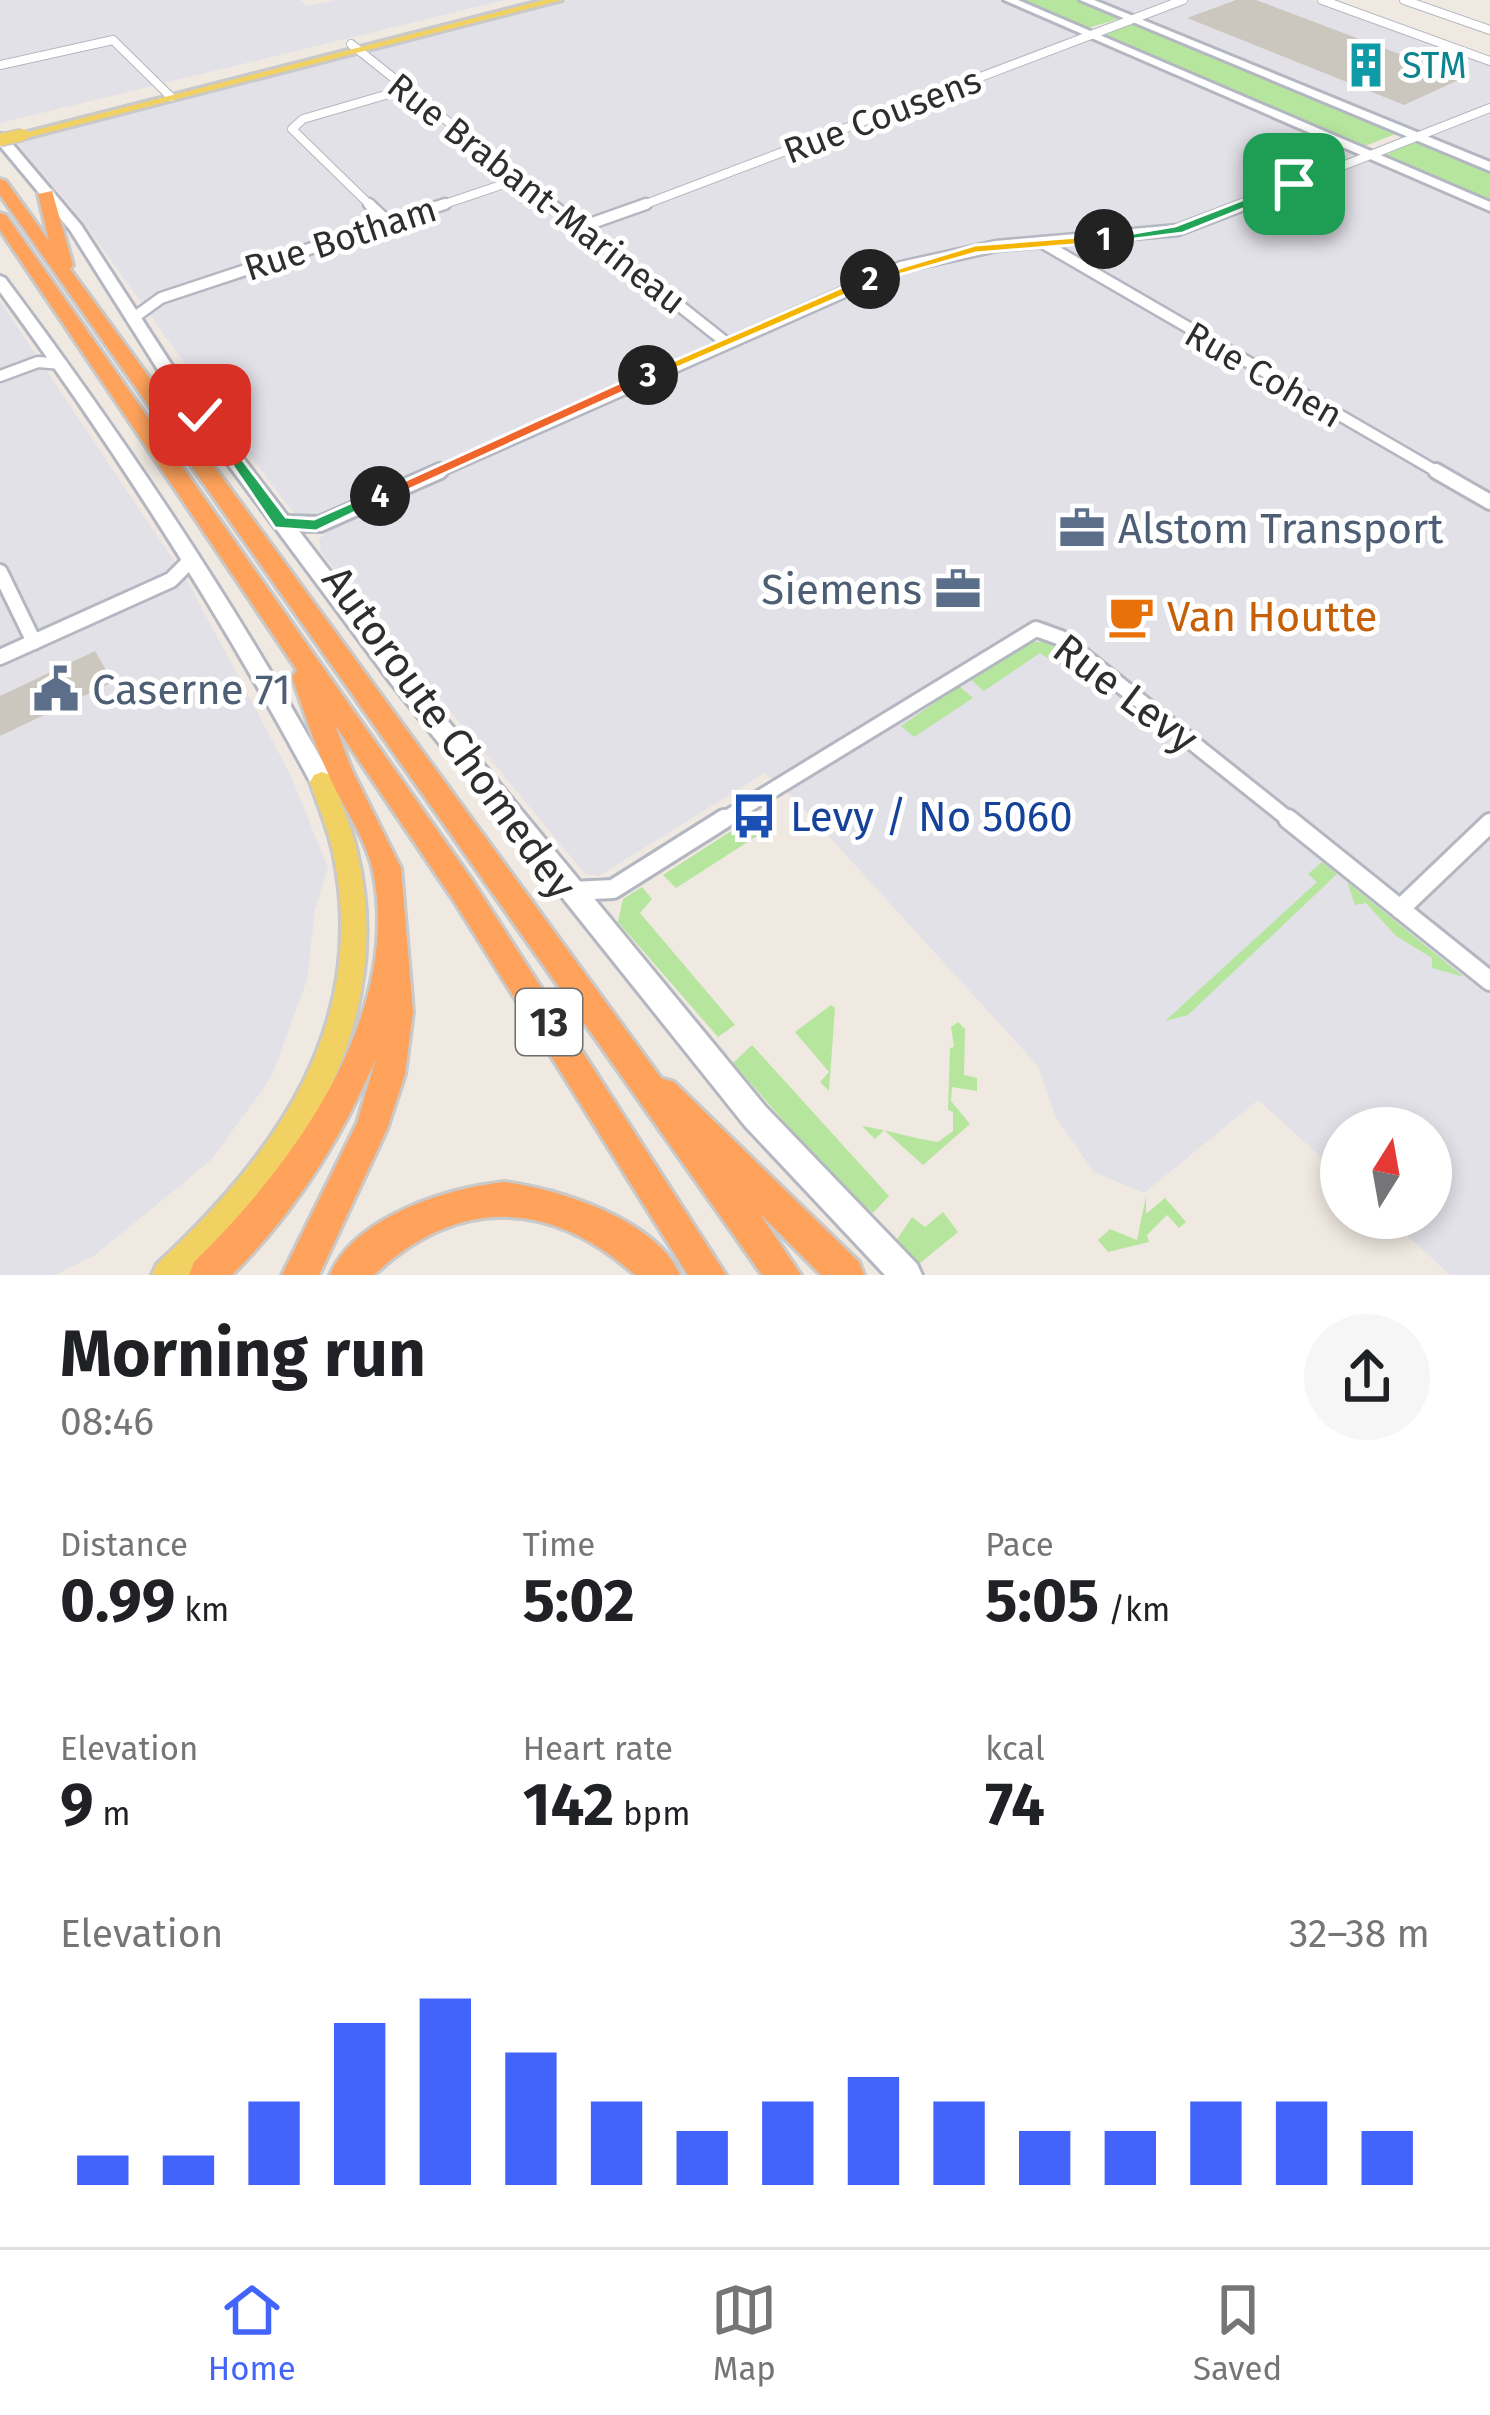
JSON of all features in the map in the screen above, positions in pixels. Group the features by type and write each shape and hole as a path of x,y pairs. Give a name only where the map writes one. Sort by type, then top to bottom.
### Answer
{"highway":[{"name":"Autoroute Chomedey","path":"0,184 783,1275"},
{"path":"46,194 66,273"},
{"name":"Autoroute Chomedey","path":"0,218 523,982 708,1275"},
{"path":"0,234 28,258"},
{"path":"291,641 339,770 381,852 395,937 398,1012 389,1074 358,1159 300,1275"},
{"path":"207,1275 291,1183 336,1113 370,1036 395,937"},
{"path":"631,1063 768,1191 846,1275"},
{"path":"348,1275 414,1222 491,1198 532,1199 570,1209 626,1242 662,1275"}],"main road":[{"path":"355,47 526,0"},
{"path":"556,0 0,137 46,194 301,550 572,891 792,1160 906,1275"},
{"path":"1009,0 1490,207"},
{"path":"1085,0 1490,167"},
{"path":"1130,52 1160,54 1191,44"},
{"path":"0,281 44,355 62,364 208,584 322,782 346,850 356,921 352,981 338,1040 317,1089 273,1162 227,1218 168,1275"}],"street":[{"name":"Rue Cousens","path":"581,227 891,115 1183,0"},
{"path":"1322,0 1490,61"},
{"path":"1405,0 1490,30"},
{"path":"3,64 113,40 168,94"},
{"name":"Rue Brabant-Marineau","path":"355,47 724,341"},
{"path":"388,222 292,128 303,119 406,89"},
{"path":"281,523 316,525 724,341 908,265 975,249 1178,230 1365,153 1490,108"},
{"name":"Rue Botham","path":"121,300 161,298 519,178"},
{"name":"Rue Cohen","path":"1041,242 1490,502"},
{"name":"Rue Botham","path":"132,319 161,298"},
{"path":"0,376 44,355"},
{"path":"301,550 316,525"},
{"path":"0,657 171,580 192,559"},
{"path":"0,572 34,642"},
{"path":"171,580 208,584"},
{"name":"Rue Levy","path":"613,890 1036,629 1061,638 1490,981"},
{"path":"1400,909 1490,823"},
{"path":"572,891 613,890 600,926"}],"shaded area":[{"path":"0,0 300,0 307,6 335,0 505,0 0,123"},
{"path":"569,0 998,0 1490,215 1490,1275 1450,1275 1411,1239 1452,1239 1452,1107 1320,1107 1320,1156 1258,1100 1144,1193 1094,1172 1056,1118 1038,1066 795,799 765,773 599,876 585,874 321,552 319,539 327,532 316,515 295,514 272,485 80,217 18,145 31,136"},
{"path":"1097,0 1312,0 1490,62 1490,160"},
{"path":"0,301 188,582 291,776 328,868 315,909 307,980 271,1078 210,1161 95,1255 55,1275 0,1275"}],"green space":[{"path":"1016,0 1078,0 1118,19 1085,29"},
{"path":"1125,24 1142,26 1398,133 1360,148 1102,36"},
{"path":"1416,140 1490,170 1490,204 1381,157"},
{"path":"1029,642 1047,642 1062,651 1049,659 1040,653 984,691 970,679"},
{"path":"959,686 973,698 914,737 901,726"},
{"path":"759,813 771,827 676,888 663,875"},
{"path":"1322,862 1337,874 1188,1015 1165,1021 1317,882 1308,874"},
{"path":"1347,882 1464,977 1432,968 1432,958 1396,936 1366,903 1355,905"},
{"path":"642,887 652,899 640,913 735,1025 718,1037 618,922 623,899"},
{"path":"831,1005 835,1008 829,1091 820,1082 829,1072 795,1032"},
{"path":"958,1022 965,1029 964,1075 977,1078 977,1091 952,1087 951,1101 970,1124 923,1165 884,1130 938,1142 953,1131 953,1112 948,1110 950,1048 954,1047 951,1027"},
{"path":"752,1045 889,1196 873,1213 838,1183 733,1063"},
{"path":"862,1126 872,1128 884,1130 875,1139"},
{"path":"1146,1196 1146,1214 1165,1198 1186,1222 1179,1228 1167,1215 1147,1235 1149,1242 1108,1252 1098,1240 1110,1229 1137,1240"},
{"path":"943,1212 958,1232 920,1263 896,1241 912,1217 925,1227"}],"building":[{"name":"STM","path":"1236,0 1256,0 1463,78 1404,105 1187,18"},
{"name":"Caserne 71","path":"95,651 113,682 0,736 0,696"}],"place":[{"name":"STM","path":"1366,65"},
{"name":"Alstom Transport","path":"1082,528"},
{"name":"Siemens","path":"958,589"},
{"name":"Van Houtte","path":"1131,616"},
{"name":"Caserne 71","path":"56,689"},
{"name":"Levy / No 5060","path":"754,816"}],"route":[{"path":"200,415 281,523 316,525 724,341 901,267 996,246 1170,232 1294,184"}]}
